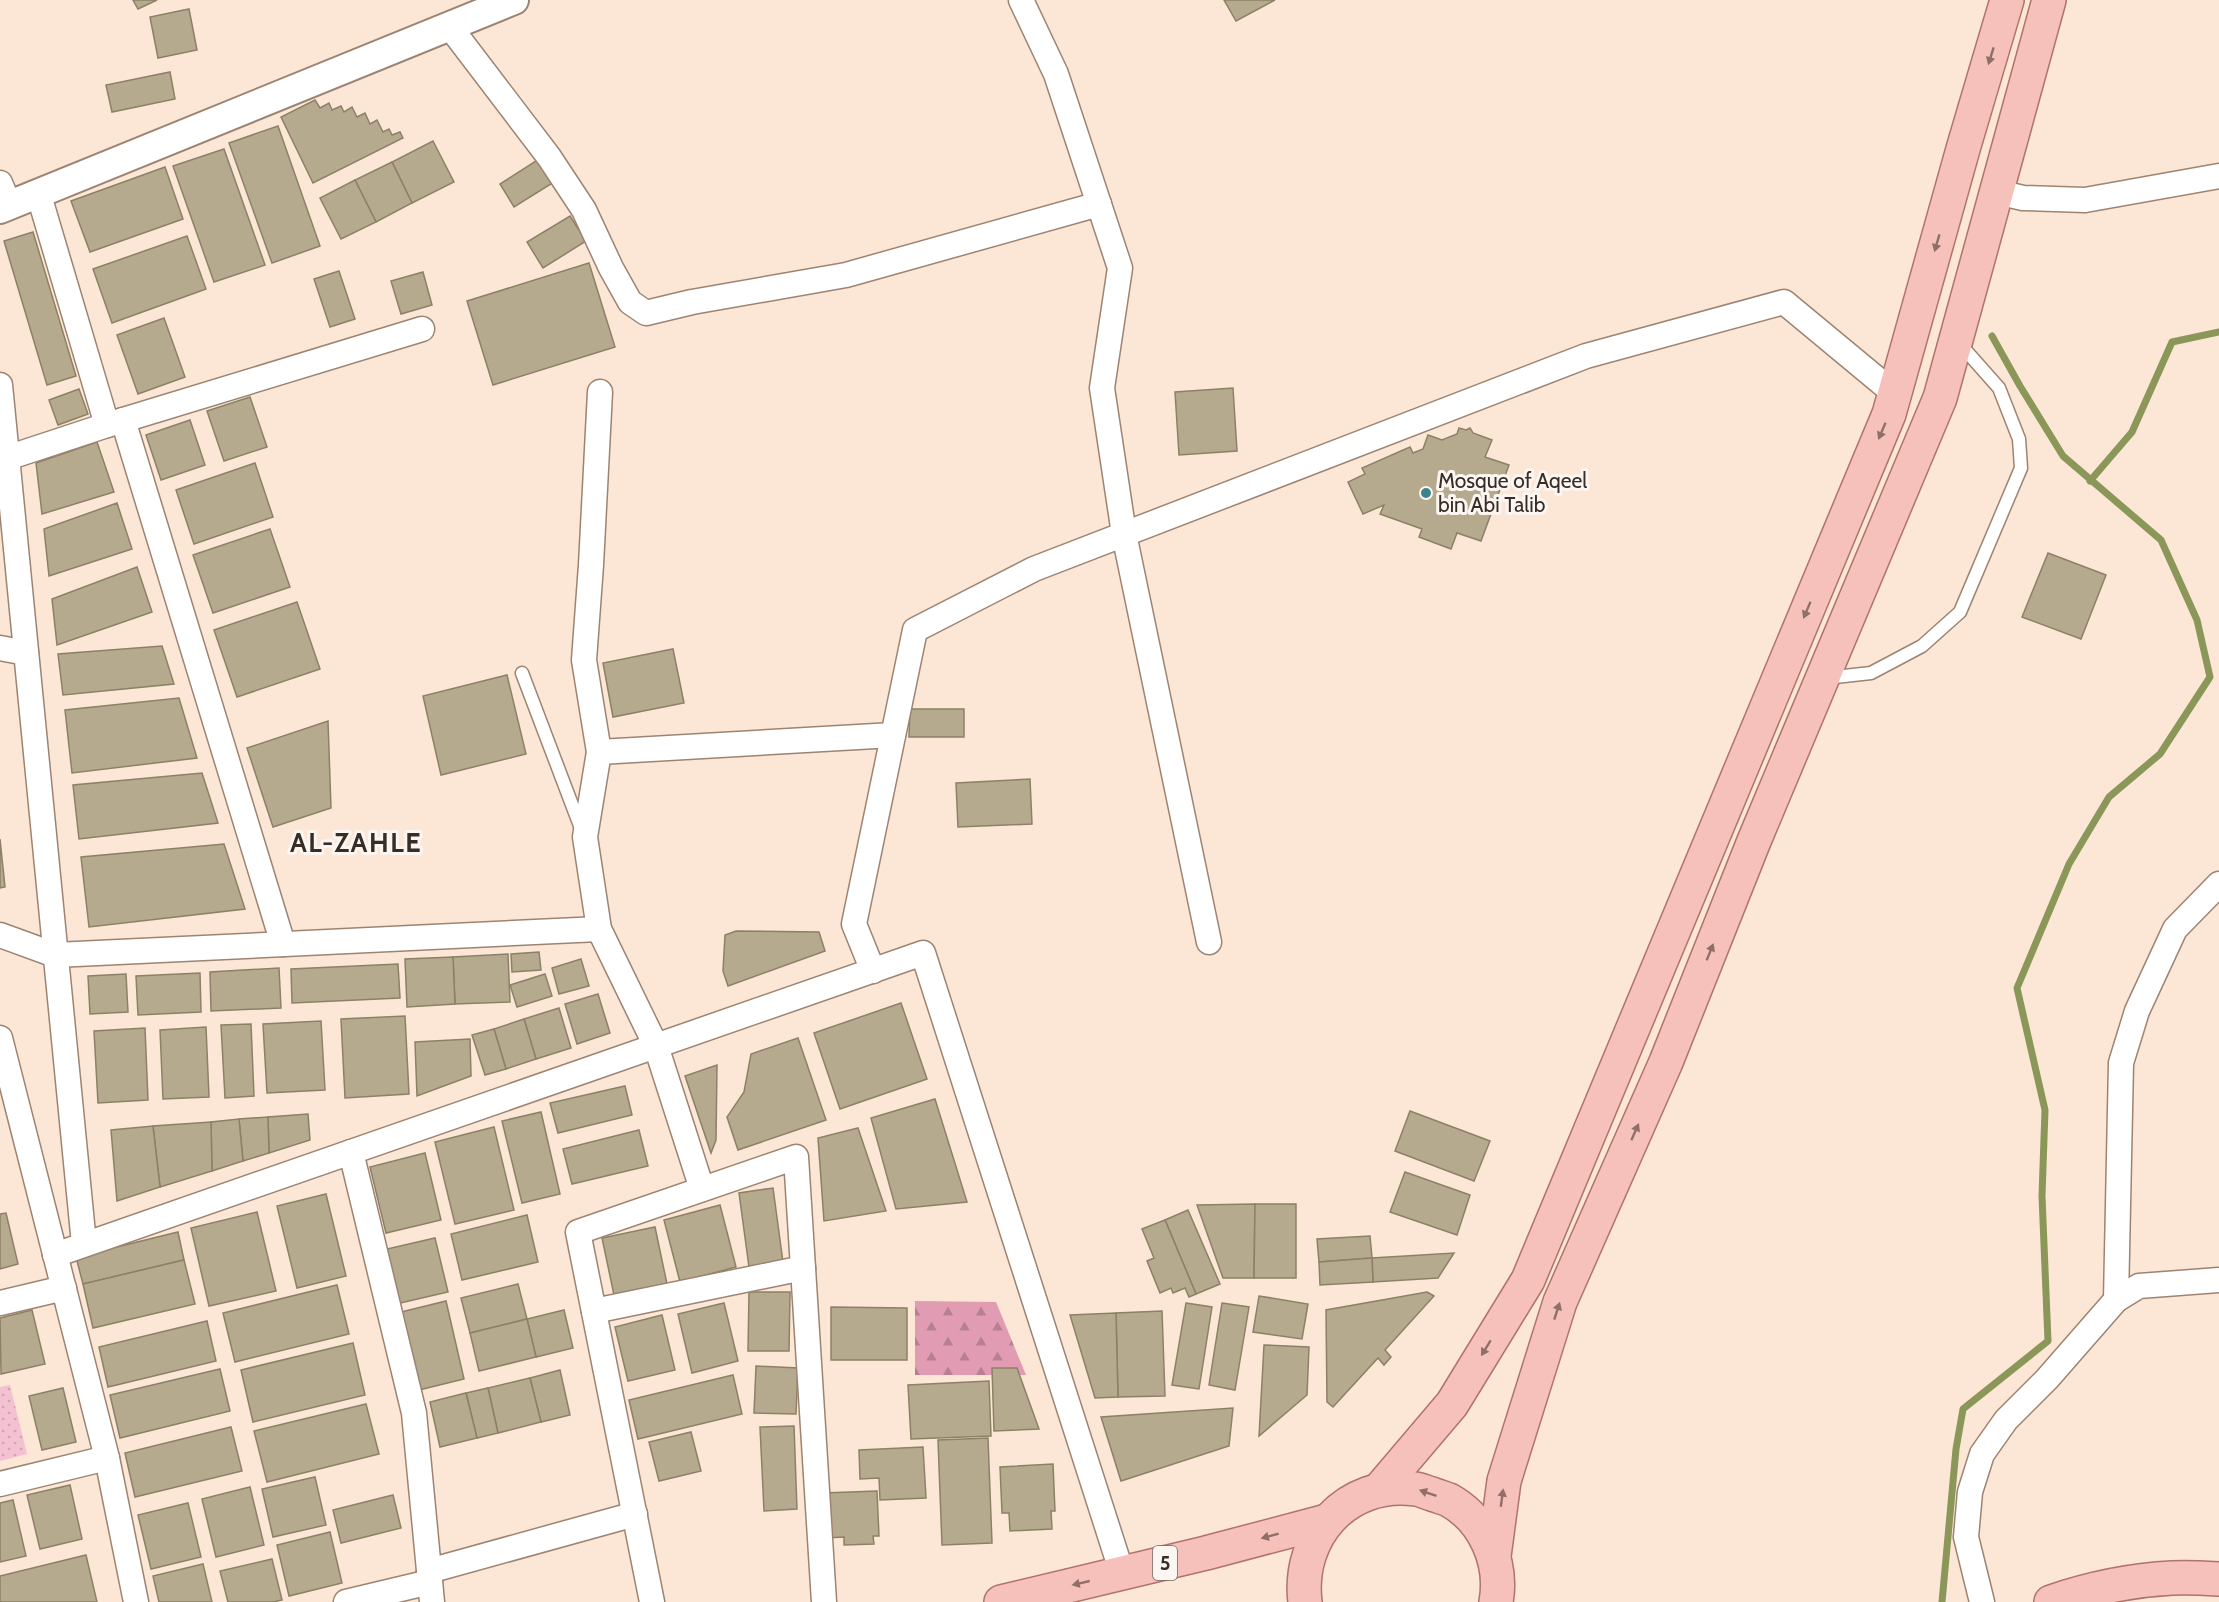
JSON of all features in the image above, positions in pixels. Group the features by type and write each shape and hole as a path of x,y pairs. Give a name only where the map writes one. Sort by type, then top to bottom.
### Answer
{"main road":[{"path":"1379,1490 1452,1404 1528,1280 1889,414 2007,0"},
{"path":"1496,1602 1499,1586 1494,1556 1504,1481 1560,1302 1666,1062 1754,841 1940,398 2049,0"},
{"path":"1305,1602 1302,1581 1310,1549 1327,1521 1351,1501 1379,1490 1415,1489 1449,1500 1477,1524 1494,1556"},
{"name":"5","path":"1001,1602 1327,1521"},
{"path":"2051,1602 2122,1585 2162,1579 2219,1579"}],"street":[{"path":"3,199 38,192 514,0"},
{"path":"1021,0 1056,74 1120,268 1102,388 1124,534 1209,942"},
{"path":"450,27 549,157 584,210 630,302 645,313 692,302 846,275 1099,204"},
{"path":"1997,192 2023,198 2085,200 2219,176"},
{"path":"38,192 283,944"},
{"path":"873,971 854,924 915,630 1034,569 1586,356 1784,302 1895,394"},
{"path":"7,458 422,329"},
{"path":"0,385 84,1244"},
{"path":"600,392 584,660 599,752 585,837 599,929 656,1046 702,1189"},
{"path":"0,648 26,653"},
{"path":"599,752 893,735"},
{"path":"2116,1300 2121,1063 2137,1011 2175,929 2219,884"},
{"path":"0,935 56,955 599,929"},
{"path":"55,1255 923,953 1122,1573"},
{"path":"0,1038 10,1120 64,1288 107,1458 136,1602"},
{"path":"351,1152 414,1413 431,1585"},
{"path":"652,1602 578,1232 796,1156 824,1602"},
{"path":"594,1311 803,1268"},
{"path":"1982,1602 1966,1537 1970,1492 1982,1454 2006,1420 2116,1300 2139,1287 2219,1280"},
{"path":"0,1303 64,1288"},
{"path":"0,1484 107,1458"},
{"path":"346,1602 431,1585 635,1514"}],"lane":[{"path":"1822,679 1871,673 1922,646 1960,612 2021,468 2019,439 1999,388 1955,338"},
{"path":"522,673 585,837"}],"green space":[{"path":"915,1301 996,1302 1026,1375 915,1375"}],"shaded area":[{"path":"10,1385 27,1454 0,1461 0,1387"}],"building":[{"path":"133,0 157,0 138,9"},
{"path":"1224,0 1275,0 1236,21"},
{"path":"189,9 197,50 158,58 150,17"},
{"path":"170,72 175,99 112,112 106,85"},
{"path":"315,100 320,108 329,103 332,110 341,106 344,112 352,107 357,117 365,113 370,124 377,120 383,132 389,129 392,135 400,132 403,138 313,183 281,117"},
{"path":"278,126 320,246 272,263 229,143"},
{"path":"433,141 454,182 412,203 392,162"},
{"path":"224,149 265,265 214,282 173,166"},
{"path":"539,159 554,182 514,207 500,184"},
{"path":"392,162 412,203 376,222 355,180"},
{"path":"165,167 183,219 90,252 71,201"},
{"path":"355,180 376,222 341,239 320,198"},
{"path":"570,216 586,241 543,268 527,242"},
{"path":"33,232 76,376 47,385 4,241"},
{"path":"187,236 206,289 112,323 93,269"},
{"path":"589,263 615,347 493,385 467,301"},
{"path":"339,271 355,319 330,327 314,279"},
{"path":"423,272 432,305 401,314 391,281"},
{"path":"164,318 185,377 138,394 117,335"},
{"path":"1233,388 1237,451 1179,455 1175,392"},
{"path":"79,389 88,414 58,425 49,400"},
{"path":"250,397 267,447 224,461 207,411"},
{"path":"190,420 205,465 161,480 146,435"},
{"name":"Mosque of Aqeel bin Abi Talib","path":"1459,428 1466,430 1470,428 1473,433 1492,440 1485,457 1509,465 1481,541 1457,533 1451,549 1419,537 1422,529 1380,514 1384,505 1363,514 1348,482 1365,474 1362,468 1410,447 1413,453 1423,449 1428,435 1442,440 1457,434"},
{"path":"97,442 114,492 42,514 36,463"},
{"path":"255,463 273,517 194,544 176,490"},
{"path":"117,503 132,549 49,576 44,529"},
{"path":"270,529 290,587 213,613 193,555"},
{"path":"2048,553 2106,575 2081,639 2022,617"},
{"path":"137,567 152,612 57,645 52,599"},
{"path":"297,602 320,669 237,697 214,630"},
{"path":"162,646 174,684 63,695 58,654"},
{"path":"673,649 684,703 613,717 603,663"},
{"path":"507,675 526,754 441,775 423,696"},
{"path":"179,698 197,758 72,773 65,710"},
{"path":"910,709 964,709 964,737 909,737"},
{"path":"328,721 331,808 273,827 247,748"},
{"path":"202,773 218,823 79,839 73,785"},
{"path":"1030,779 1032,824 958,827 956,783"},
{"path":"0,839 5,887 0,888"},
{"path":"224,844 245,909 89,927 81,857"},
{"path":"736,931 819,932 825,951 728,986 723,971 725,935"},
{"path":"539,952 541,970 512,972 511,954"},
{"path":"508,954 510,1002 455,1004 453,957"},
{"path":"453,957 455,1004 407,1007 405,959"},
{"path":"581,959 589,986 559,994 552,968"},
{"path":"398,964 400,998 292,1003 291,969"},
{"path":"279,968 281,1008 211,1011 210,972"},
{"path":"200,973 201,1012 138,1015 136,976"},
{"path":"126,974 128,1012 90,1014 88,976"},
{"path":"545,974 552,996 517,1007 510,985"},
{"path":"598,994 610,1033 577,1044 565,1004"},
{"path":"901,1003 927,1079 840,1109 814,1033"},
{"path":"559,1008 571,1048 536,1059 524,1019"},
{"path":"405,1016 409,1094 345,1098 341,1019"},
{"path":"524,1019 536,1059 506,1069 494,1029"},
{"path":"321,1021 325,1090 267,1093 263,1024"},
{"path":"251,1024 254,1096 225,1098 221,1025"},
{"path":"206,1027 209,1097 163,1099 160,1030"},
{"path":"145,1028 148,1100 98,1103 94,1031"},
{"path":"494,1029 506,1069 485,1075 472,1035"},
{"path":"798,1038 826,1120 738,1150 727,1117 744,1092 751,1054"},
{"path":"470,1039 471,1076 417,1096 415,1042"},
{"path":"717,1065 716,1140 711,1153 685,1076"},
{"path":"625,1086 632,1115 558,1133 550,1103"},
{"path":"935,1099 967,1202 896,1209 871,1118"},
{"path":"1410,1111 1490,1141 1474,1181 1395,1151"},
{"path":"541,1112 560,1194 522,1203 502,1121"},
{"path":"308,1114 310,1140 269,1153 268,1117"},
{"path":"268,1117 269,1153 243,1161 239,1119"},
{"path":"239,1119 243,1161 212,1171 211,1122"},
{"path":"211,1122 212,1171 160,1187 153,1126"},
{"path":"153,1126 160,1187 117,1201 111,1130"},
{"path":"494,1127 514,1210 455,1224 435,1142"},
{"path":"858,1128 886,1211 824,1221 818,1138"},
{"path":"639,1130 648,1166 572,1184 563,1149"},
{"path":"425,1153 441,1220 386,1233 370,1167"},
{"path":"1405,1172 1470,1195 1457,1235 1390,1212"},
{"path":"773,1188 783,1262 749,1267 739,1193"},
{"path":"326,1194 346,1276 297,1288 277,1206"},
{"path":"1255,1204 1254,1278 1223,1278 1197,1205"},
{"path":"1255,1204 1296,1204 1296,1278 1254,1278"},
{"path":"720,1205 736,1267 680,1282 664,1220"},
{"path":"1188,1210 1220,1284 1196,1294 1165,1220"},
{"path":"257,1212 276,1291 209,1306 191,1228"},
{"path":"6,1213 18,1264 0,1269 0,1214"},
{"path":"527,1215 538,1262 462,1280 451,1234"},
{"path":"1165,1220 1196,1294 1189,1297 1185,1288 1173,1293 1171,1288 1160,1293 1147,1261 1154,1258 1142,1229"},
{"path":"655,1227 667,1284 614,1295 602,1238"},
{"path":"178,1232 184,1260 83,1284 76,1257"},
{"path":"1370,1236 1372,1258 1319,1262 1317,1239"},
{"path":"435,1238 448,1292 400,1303 387,1249"},
{"path":"1454,1253 1438,1278 1373,1282 1372,1258"},
{"path":"1372,1258 1373,1282 1320,1285 1319,1262"},
{"path":"184,1260 195,1304 93,1328 83,1284"},
{"path":"518,1284 527,1319 470,1333 461,1298"},
{"path":"337,1285 349,1334 235,1362 223,1313"},
{"path":"749,1292 790,1292 789,1351 748,1351"},
{"path":"1427,1292 1434,1296 1385,1350 1391,1357 1384,1365 1378,1358 1333,1407 1327,1402 1326,1310"},
{"path":"1259,1296 1308,1304 1302,1339 1253,1332"},
{"path":"446,1301 464,1379 419,1390 401,1312"},
{"path":"724,1303 738,1361 692,1373 678,1314"},
{"path":"1186,1303 1212,1307 1199,1389 1172,1385"},
{"path":"1222,1303 1249,1307 1235,1390 1209,1385"},
{"path":"831,1307 907,1308 907,1360 831,1360"},
{"path":"32,1310 45,1364 1,1374 0,1318"},
{"path":"564,1310 573,1348 536,1357 527,1319"},
{"path":"1162,1311 1165,1396 1118,1397 1116,1313"},
{"path":"1116,1313 1118,1397 1095,1398 1070,1315"},
{"path":"662,1315 675,1370 628,1381 615,1327"},
{"path":"527,1319 536,1357 479,1371 470,1333"},
{"path":"207,1321 216,1361 108,1387 99,1347"},
{"path":"353,1343 365,1395 253,1422 241,1370"},
{"path":"1264,1345 1309,1347 1307,1395 1259,1436"},
{"path":"756,1366 798,1368 796,1414 754,1413"},
{"path":"992,1368 1017,1368 1039,1429 994,1431"},
{"path":"220,1369 230,1411 120,1438 110,1395"},
{"path":"560,1370 570,1415 541,1422 530,1378"},
{"path":"733,1375 742,1414 638,1439 629,1400"},
{"path":"530,1378 541,1422 498,1433 488,1388"},
{"path":"989,1381 991,1436 911,1439 908,1385"},
{"path":"63,1388 76,1442 42,1450 29,1396"},
{"path":"488,1388 498,1433 477,1438 466,1393"},
{"path":"466,1393 477,1438 440,1447 430,1402"},
{"path":"366,1404 379,1454 267,1482 254,1431"},
{"path":"1233,1408 1229,1446 1121,1481 1101,1417"},
{"path":"794,1426 797,1509 764,1511 760,1427"},
{"path":"231,1427 242,1471 135,1497 125,1453"},
{"path":"691,1432 701,1471 659,1481 649,1442"},
{"path":"988,1438 992,1543 942,1545 938,1440"},
{"path":"923,1447 926,1498 880,1500 879,1478 860,1479 859,1450"},
{"path":"1053,1464 1055,1511 1051,1511 1052,1529 1010,1531 1009,1513 1002,1513 1000,1467"},
{"path":"315,1477 326,1525 273,1537 262,1489"},
{"path":"70,1485 82,1539 40,1549 27,1495"},
{"path":"250,1487 264,1545 216,1557 202,1499"},
{"path":"877,1491 879,1536 873,1536 874,1544 844,1545 844,1537 825,1538 823,1493"},
{"path":"393,1495 401,1528 341,1543 333,1510"},
{"path":"13,1500 26,1556 0,1562 0,1503"},
{"path":"188,1503 201,1557 151,1569 138,1515"},
{"path":"330,1532 342,1583 289,1596 277,1545"},
{"path":"86,1555 97,1602 0,1602 0,1576"},
{"path":"272,1559 282,1600 228,1602 220,1571"},
{"path":"203,1564 212,1602 159,1602 153,1576"}],"waterway":[{"path":"2090,481 2132,432 2172,342 2219,332"},
{"path":"1942,1602 1956,1449 1963,1409 2048,1341 2042,1196 2045,1110 2017,988 2069,864 2109,797 2160,754 2210,677 2197,620 2161,540 2063,456 1992,336"}],"place":[{"name":"Mosque of Aqeel bin Abi Talib","path":"1426,493"}],"district":[{"name":"AL-ZAHLE","path":"356,843"}]}
